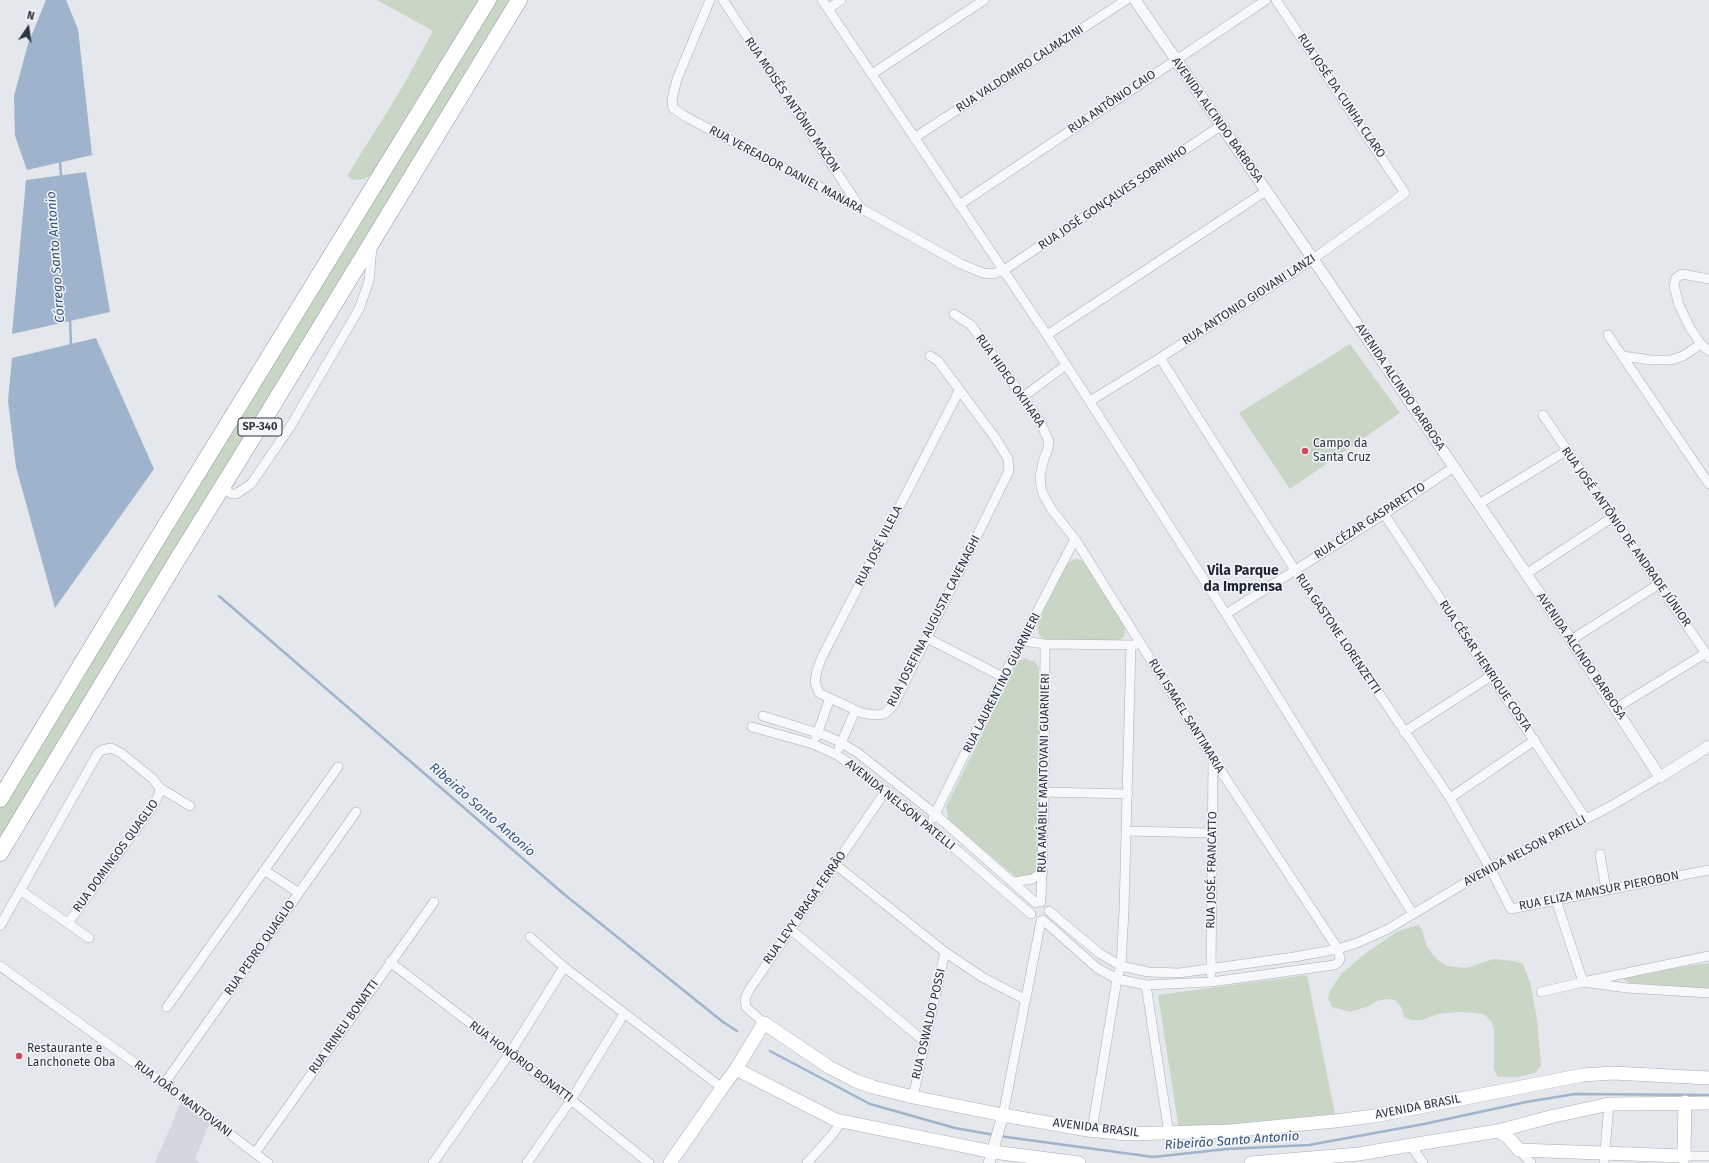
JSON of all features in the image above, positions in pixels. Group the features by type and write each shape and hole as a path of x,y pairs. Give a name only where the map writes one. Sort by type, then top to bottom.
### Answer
{"highway":[{"name":"SP-340","path":"0,799 148,554 488,0"},
{"name":"SP-340","path":"0,853 519,0"}],"main road":[{"path":"670,1163 736,1069 764,1023"},
{"name":"AVENIDA BRASIL","path":"764,1023 808,1054 842,1075 872,1087 1003,1116 1127,1134 1169,1134 1230,1131 1374,1116 1583,1075 1613,1073 1709,1078"},
{"path":"736,1069 842,1122 993,1153 1079,1163"},
{"path":"1498,1131 1507,1136 1519,1150 1604,1158 1684,1159 1685,1102"},
{"path":"1251,1163 1361,1158 1412,1145 1498,1131 1550,1117 1609,1104 1685,1102 1709,1103"}],"street":[{"name":"RUA VEREADOR DANIEL MANARA","path":"710,0 677,79 672,100 673,108 686,117 862,209 971,269 988,274 1004,270"},
{"name":"RUA MOISÉS ANTÔNIO MAZON","path":"723,0 862,209"},
{"path":"822,0 1004,270 1090,401 1226,614 1413,914"},
{"path":"828,9 841,0"},
{"path":"872,74 984,0"},
{"name":"RUA VALDOMIRO CALMAZINI","path":"914,138 1126,0"},
{"name":"AVENIDA ALCINDO BARBOSA","path":"1135,0 1454,466 1571,640 1660,777"},
{"name":"RUA ANTÔNIO CAIO","path":"959,205 1266,0"},
{"name":"RUA JOSÉ DA CUNHA CLARO","path":"1276,0 1405,193"},
{"name":"RUA JOSÉ GONÇALVES SOBRINHO","path":"1004,270 1222,125"},
{"path":"1047,335 1266,191"},
{"name":"RUA ANTONIO GIOVANI LANZI","path":"1090,401 1160,358 1313,259 1405,193"},
{"path":"222,488 232,494 236,494 248,486 266,463 290,427 359,309 369,281 373,240"},
{"path":"1709,279 1685,274 1679,275 1676,278 1674,292 1685,318 1701,344 1709,351"},
{"name":"RUA HIDEO OKIHARA","path":"954,314 971,325 1040,421 1048,437 1049,447 1042,465 1040,481"},
{"path":"1608,335 1709,484"},
{"path":"1623,356 1650,360 1671,360 1682,356 1701,344"},
{"path":"930,356 938,361 959,391"},
{"name":"RUA GASTONE LORENZETTI","path":"1160,358 1295,570 1450,798 1490,868"},
{"path":"1023,397 1066,365"},
{"name":"RUA JOSEFINA AUGUSTA CAVENAGHI","path":"830,698 855,711 880,715 888,711 895,702 1008,475 1009,463 1005,453 959,391"},
{"name":"RUA JOSÉ VILELA","path":"830,698 819,693 816,689 816,675 822,657 959,391"},
{"name":"RUA JOSÉ ANTÔNIO DE ANDRADE JÚNIOR","path":"1543,415 1566,451 1613,517 1707,656"},
{"path":"1479,504 1566,451"},
{"name":"RUA CÉZAR GASPARETTO","path":"1226,614 1384,514 1454,466"},
{"name":"RUA ISMAEL SANTIMARIA","path":"1040,481 1044,496 1052,510 1075,539 1213,759 1338,949"},
{"name":"RUA CÉSAR HENRIQUE COSTA","path":"1384,514 1586,819"},
{"path":"1526,574 1613,517"},
{"name":"RUA LAURENTINO GUARNIERI","path":"929,826 1003,676 1023,641 1075,539"},
{"path":"1571,640 1659,584"},
{"path":"927,638 1003,676"},
{"path":"1023,641 1045,644 1141,645"},
{"name":"RUA AMÁBILE MANTOVANI GUARNIERI","path":"1039,902 1043,872 1045,644"},
{"path":"1092,1130 1117,979 1121,966 1128,794 1131,646"},
{"path":"1616,708 1707,656"},
{"path":"1404,732 1491,676"},
{"path":"814,744 830,698"},
{"path":"837,755 840,742 855,711"},
{"name":"AVENIDA NELSON PATELLI","path":"763,716 817,733 840,742 858,753 936,814 1039,902"},
{"name":"AVENIDA NELSON PATELLI","path":"752,728 814,744 837,755 868,776 885,792 929,826 1031,914"},
{"path":"1450,798 1535,740"},
{"name":"AVENIDA NELSON PATELLI","path":"1049,911 1088,944 1121,966 1148,972 1165,974 1294,957 1338,949 1373,936 1490,868 1586,819 1660,777 1709,746"},
{"path":"0,926 98,753 105,748 113,748 121,753 153,779 160,788 190,806"},
{"name":"RUA JOSÉ. FRANCATTO","path":"1211,982 1213,759"},
{"path":"166,1007 338,767"},
{"name":"RUA DOMINGOS QUAGLIO","path":"68,923 155,803 160,794 160,788"},
{"name":"RUA LEVY BRAGA FERRÃO","path":"764,1023 746,1007 746,996 790,929 836,865 885,792"},
{"path":"1044,792 1128,794"},
{"name":"RUA PEDRO QUAGLIO","path":"164,1084 356,812"},
{"path":"1126,831 1212,833"},
{"path":"1600,854 1606,890"},
{"path":"836,865 945,952 982,976 1026,1000"},
{"name":"RUA ELIZA MANSUR PIEROBON","path":"1490,868 1510,909 1709,870"},
{"path":"264,870 299,893"},
{"path":"1014,882 1032,880 1043,872"},
{"path":"20,890 89,938"},
{"path":"1556,900 1583,982"},
{"name":"RUA IRINEU BONATTI","path":"255,1153 434,902"},
{"path":"993,1153 1003,1116 1042,920 1048,915 1049,911 1047,906 1039,902 1032,906 1031,914 1035,919 1042,920 1093,965 1117,979 1146,985 1211,982 1336,964 1340,959 1338,949"},
{"path":"790,929 925,1042"},
{"path":"530,937 564,967 722,1088"},
{"name":"RUA OSWALDO POSSI","path":"912,1097 945,952"},
{"path":"1541,992 1709,956"},
{"name":"RUA HONÓRIO BONATTI","path":"390,962 571,1100 650,1163"},
{"name":"RUA JOÃO MANTOVANI","path":"0,966 164,1084 268,1163"},
{"path":"433,1163 510,1053 564,967"},
{"path":"1583,982 1627,988 1709,993"},
{"path":"1146,985 1169,1134"},
{"path":"527,1163 571,1100 624,1014"},
{"path":"1604,1158 1609,1104"},
{"path":"807,1163 842,1122"},
{"path":"1412,1145 1423,1163"},
{"path":"1519,1150 1531,1163"},
{"path":"1684,1159 1709,1156"}],"shaded area":[{"path":"183,1098 211,1120 195,1159 200,1163 155,1163"}],"green space":[{"path":"377,0 479,0 372,174 365,179 353,180 347,176 400,91 433,31"},
{"path":"492,0 514,0 0,844 0,807"},
{"name":"Campo da Santa Cruz","path":"1350,344 1400,413 1290,489 1239,413"},
{"path":"1076,559 1081,560 1085,564 1125,627 1124,636 1119,641 1043,639 1038,633 1037,623 1066,565"},
{"path":"1024,658 1035,662 1039,668 1039,863 1032,878 1017,878 949,821 946,807 1015,667 1019,661"},
{"path":"1419,925 1427,946 1432,954 1447,966 1466,968 1494,959 1514,961 1523,964 1530,982 1537,1019 1541,1066 1535,1073 1517,1077 1498,1077 1494,1069 1494,1031 1492,1022 1485,1015 1458,1012 1439,1014 1421,1020 1412,1020 1404,1017 1401,1007 1395,1000 1386,999 1350,1012 1332,1007 1328,998 1331,989 1342,973 1366,953 1398,931"},
{"path":"1709,963 1709,989 1629,983 1619,976"},
{"path":"1307,975 1335,1114 1179,1129 1158,995"}],"water":[{"path":"46,0 66,0 78,29 92,155 27,170 15,136 14,96 28,44"},
{"path":"86,172 110,312 12,334 26,180"},
{"path":"96,338 154,469 55,608 16,467 8,401 12,358"}],"waterway":[{"name":"Córrego Santo Antonio","path":"60,160 61,177"},
{"name":"Córrego Santo Antonio","path":"70,318 71,347"},
{"name":"Ribeirão Santo Antonio","path":"219,596 565,895 723,1022 737,1031"},
{"name":"Ribeirão Santo Antonio","path":"770,1051 870,1104 955,1128 994,1135"},
{"name":"Ribeirão Santo Antonio","path":"999,1136 1153,1157 1227,1149 1309,1145 1424,1124 1526,1102 1575,1094 1709,1095"}],"place":[{"name":"Campo da Santa Cruz","path":"1305,451"},
{"name":"Restaurante e Lanchonete Oba","path":"19,1056"}],"district":[{"name":"Vila Parque da Imprensa","path":"1243,580"}]}
